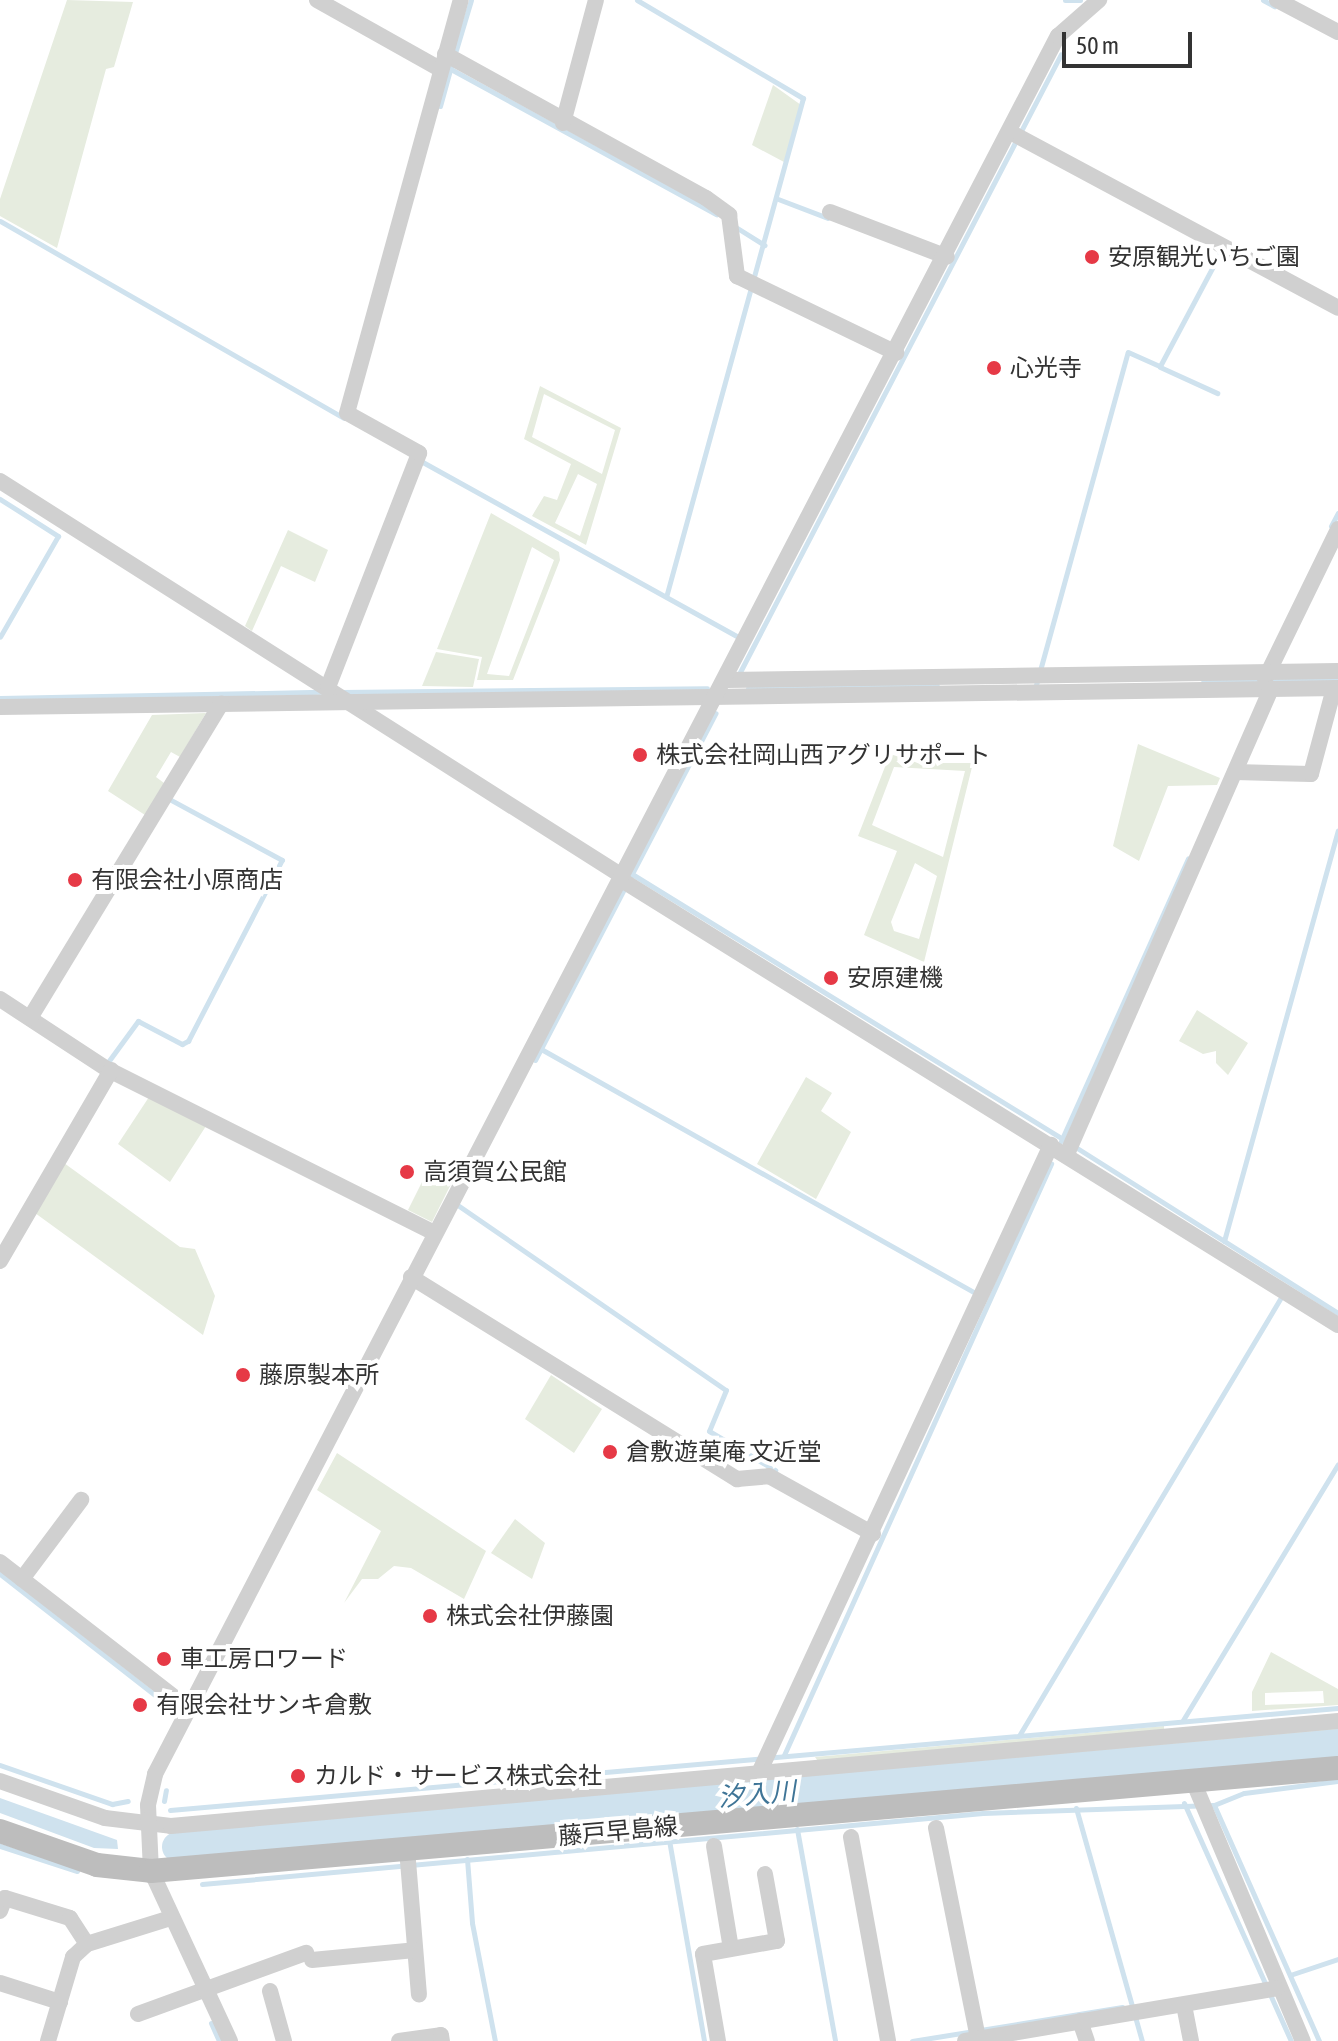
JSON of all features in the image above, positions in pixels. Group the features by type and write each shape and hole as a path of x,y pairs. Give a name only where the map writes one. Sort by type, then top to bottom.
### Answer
{"main road":[{"name":"藤戸早島線","path":"0,1831 97,1865 151,1871 408,1859 1197,1796 1338,1768"}],"street":[{"path":"317,0 706,198 729,222 733,267 753,286 896,353"},
{"path":"338,694 416,460 347,413 461,0"},
{"path":"563,123 596,0"},
{"path":"230,2041 151,1871 148,1823 155,1774 187,1707 416,1280 434,1233 625,880 715,699 896,353 1016,135 1058,36 1099,0"},
{"path":"1277,0 1338,32"},
{"path":"1016,135 1338,308"},
{"path":"830,212 947,257"},
{"path":"0,481 625,880 1338,1325"},
{"path":"1067,1154 1235,772 1264,680 1338,529"},
{"path":"726,680 1038,677 1337,682 1311,774 1235,772"},
{"path":"0,707 221,704 338,694 715,699 1264,680"},
{"path":"30,1018 221,704"},
{"path":"0,999 106,1068 434,1233"},
{"path":"0,1261 106,1068"},
{"path":"764,1763 873,1534 1051,1145"},
{"path":"416,1280 737,1479 769,1476 873,1534"},
{"path":"22,1579 81,1500"},
{"path":"0,1562 187,1707"},
{"path":"0,1781 105,1818 148,1823 764,1763 1338,1721"},
{"path":"1197,1796 1271,1990 1303,2041"},
{"path":"936,1828 974,2034 1035,2035 1080,2021 1271,1990"},
{"path":"851,1837 888,2041"},
{"path":"714,1846 731,1949"},
{"path":"408,1859 419,1995"},
{"path":"718,2041 703,1954 777,1941 765,1874"},
{"path":"0,1911 5,1898 70,1918 87,1944"},
{"path":"48,2041 73,1957 87,1944 171,1918"},
{"path":"138,2014 203,1987 309,1956 415,1950"},
{"path":"0,1983 60,2002"},
{"path":"270,1991 284,2041"},
{"path":"1184,2005 1191,2041"},
{"path":"1080,2021 1087,2041"},
{"path":"399,2041 441,2035 442,2041"}],"shaded area":[{"path":"67,0 133,2 114,67 106,69 57,248 0,216 0,199"},
{"path":"773,85 801,105 784,162 752,145"},
{"path":"540,386 621,428 586,545 532,516 544,496 557,500 571,464 524,439","holes":["544,394 615,430 602,474 532,437","578,474 597,484 580,536 555,523"]},
{"path":"491,513 559,552 560,560 513,680 477,680 482,657 437,649","holes":["532,547 554,560 509,676 487,674"]},
{"path":"288,530 328,550 315,582 281,566 252,631 245,626"},
{"path":"436,652 479,659 473,687 422,686"},
{"path":"206,713 180,757 171,752 156,777 164,783 145,815 108,791 152,715"},
{"path":"1138,744 1220,778 1217,785 1168,786 1139,861 1113,846"},
{"path":"890,754 918,763 973,763 924,962 864,935 897,851 858,836","holes":["894,767 965,771 943,857 872,825","915,863 937,876 919,939 894,931 891,922"]},
{"path":"1197,1010 1248,1043 1228,1075 1216,1063 1216,1051 1203,1054 1179,1041"},
{"path":"806,1077 832,1093 821,1111 851,1132 816,1199 757,1164"},
{"path":"149,1097 206,1126 170,1182 118,1144"},
{"path":"433,1160 457,1172 432,1222 408,1210"},
{"path":"64,1163 180,1247 195,1249 215,1296 203,1335 35,1213"},
{"path":"551,1375 602,1409 574,1453 525,1419"},
{"path":"337,1453 486,1551 464,1599 411,1568 394,1566 378,1579 362,1579 344,1603 381,1531 317,1490"},
{"path":"515,1519 545,1543 532,1579 491,1553"},
{"path":"1271,1652 1338,1689 1338,1705 1252,1711 1252,1692","holes":["1323,1691 1324,1703 1265,1705 1265,1693"]},
{"path":"1338,1725 1338,1735 1312,1738 830,1781 826,1773"},
{"path":"1164,1726 1164,1732 820,1764 815,1757"},
{"path":"655,1790 655,1797 196,1840 214,1827"}],"water":[{"path":"0,1798 117,1840 118,1849 94,1848 0,1813"}],"waterway":[{"path":"456,50 471,0"},
{"path":"637,0 803,98 666,597"},
{"path":"1065,0 1080,0"},
{"path":"1263,0 1274,6"},
{"path":"740,672 1061,54"},
{"path":"440,106 451,66"},
{"path":"447,67 716,214"},
{"path":"778,199 828,218"},
{"path":"0,221 344,418"},
{"path":"734,226 764,245"},
{"path":"1036,685 1128,352 1160,366 1220,253"},
{"path":"1160,367 1217,393"},
{"path":"419,460 736,636"},
{"path":"0,499 58,536 0,637"},
{"path":"1331,526 1338,513"},
{"path":"1203,682 1338,680"},
{"path":"748,688 937,686"},
{"path":"340,692 707,688"},
{"path":"0,698 322,692"},
{"path":"535,1060 716,713"},
{"path":"108,1062 138,1021 182,1044 188,1041 282,860 169,799"},
{"path":"1224,1241 1338,831"},
{"path":"1061,1141 1188,858"},
{"path":"632,874 1063,1139"},
{"path":"541,1049 977,1294"},
{"path":"1077,1148 1338,1313"},
{"path":"784,1755 1051,1164"},
{"path":"459,1206 726,1390 709,1431 775,1470"},
{"path":"1020,1734 1280,1299"},
{"path":"1183,1720 1338,1464"},
{"path":"0,1574 170,1707"},
{"path":"170,1810 1338,1708"},
{"name":"汐入川","path":"177,1847 1338,1744"},
{"path":"0,1765 112,1804 128,1801"},
{"path":"202,1884 983,1813 1214,1805 1244,1793 1338,1781"},
{"path":"164,1801 166,1790"},
{"path":"1184,1803 1291,2041"},
{"path":"1214,1805 1319,2041"},
{"path":"1076,1808 1142,2041"},
{"path":"797,1829 835,2041"},
{"path":"669,1840 704,2041"},
{"path":"0,1846 77,1871"},
{"path":"467,1859 472,1923 495,2041"},
{"path":"1290,1975 1338,1959"},
{"path":"912,2041 1122,2007"},
{"path":"211,2023 219,2041"}],"place":[{"name":"安原観光いちご園","path":"1092,257"},
{"name":"心光寺","path":"994,368"},
{"name":"株式会社岡山西アグリサポート","path":"640,755"},
{"name":"有限会社小原商店","path":"75,880"},
{"name":"安原建機","path":"831,978"},
{"name":"高須賀公民館","path":"407,1172"},
{"name":"藤原製本所","path":"243,1375"},
{"name":"倉敷遊菓庵 文近堂","path":"610,1452"},
{"name":"株式会社伊藤園","path":"430,1616"},
{"name":"車工房ロワード","path":"164,1659"},
{"name":"有限会社サンキ倉敷","path":"140,1705"},
{"name":"カルド・サービス株式会社","path":"298,1776"}]}
